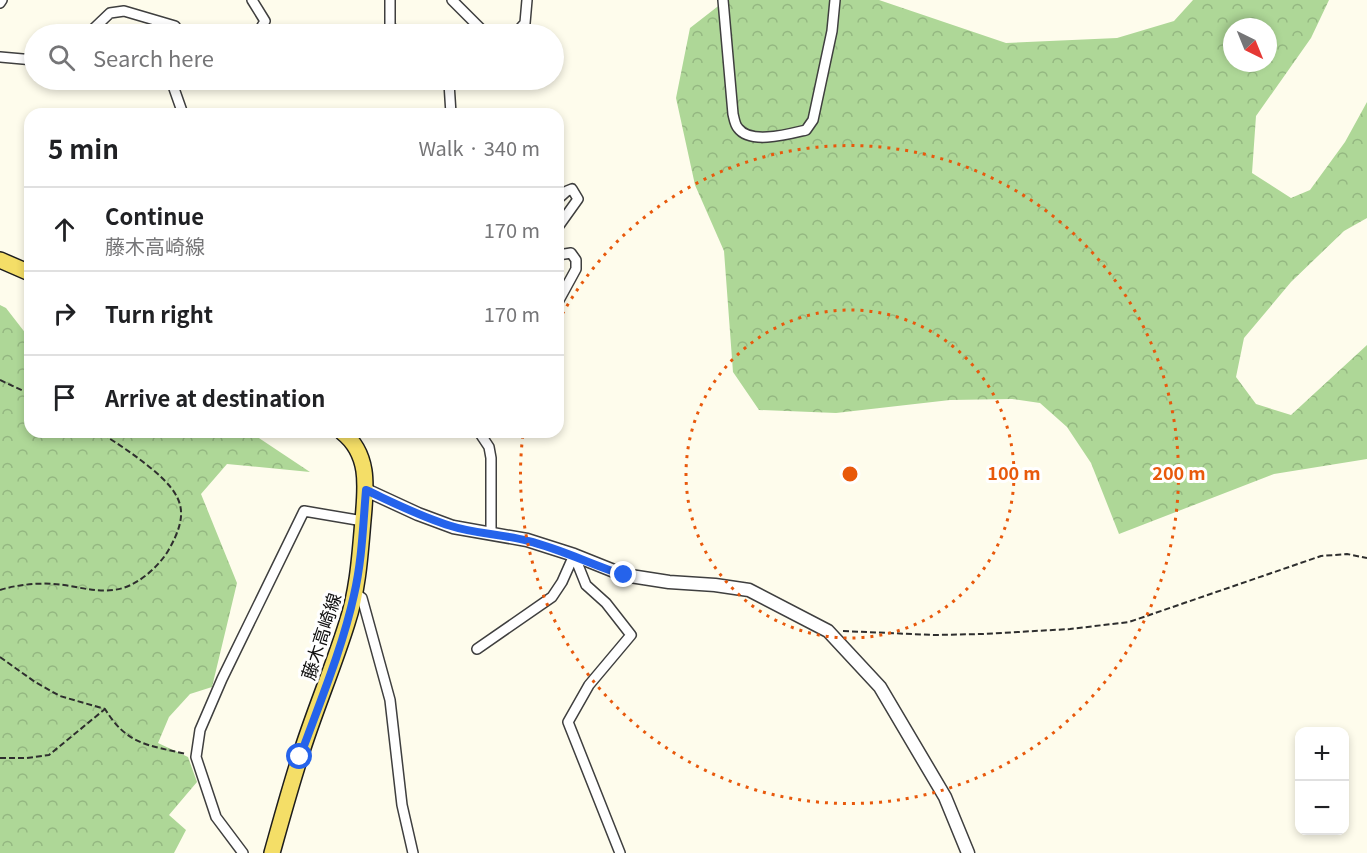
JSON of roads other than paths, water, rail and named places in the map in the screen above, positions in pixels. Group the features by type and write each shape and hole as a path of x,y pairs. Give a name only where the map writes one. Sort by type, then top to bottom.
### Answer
{"main road":[{"path":"0,260 24,270"},
{"name":"藤木高崎線","path":"272,853 300,757 355,593 366,490 363,459 356,446 348,438"}],"street":[{"path":"252,0 265,21 263,24"},
{"path":"390,0 390,24"},
{"path":"452,0 476,24"},
{"path":"524,24 527,0"},
{"path":"723,0 733,114 737,127 746,136 755,137 783,136 806,130 813,120 832,31 835,0"},
{"path":"98,24 110,13 124,11 168,24"},
{"path":"0,57 24,59"},
{"path":"175,90 181,108"},
{"path":"449,90 451,108"},
{"path":"564,194 572,189 578,199 564,219"},
{"path":"564,254 571,253 576,260 576,269 564,291"},
{"path":"483,438 489,447 491,458 491,533"},
{"path":"366,490 453,527 527,540 574,555 604,569 624,575 749,590 828,631 880,687 945,797 968,853"},
{"path":"243,853 216,817 196,757 200,730 304,511 363,521"},
{"path":"477,648 552,597 562,582 574,555"},
{"path":"574,555 586,585 606,603 631,635 589,685 568,722 620,853"},
{"path":"355,593 362,598 390,700 402,805 413,853"}]}
